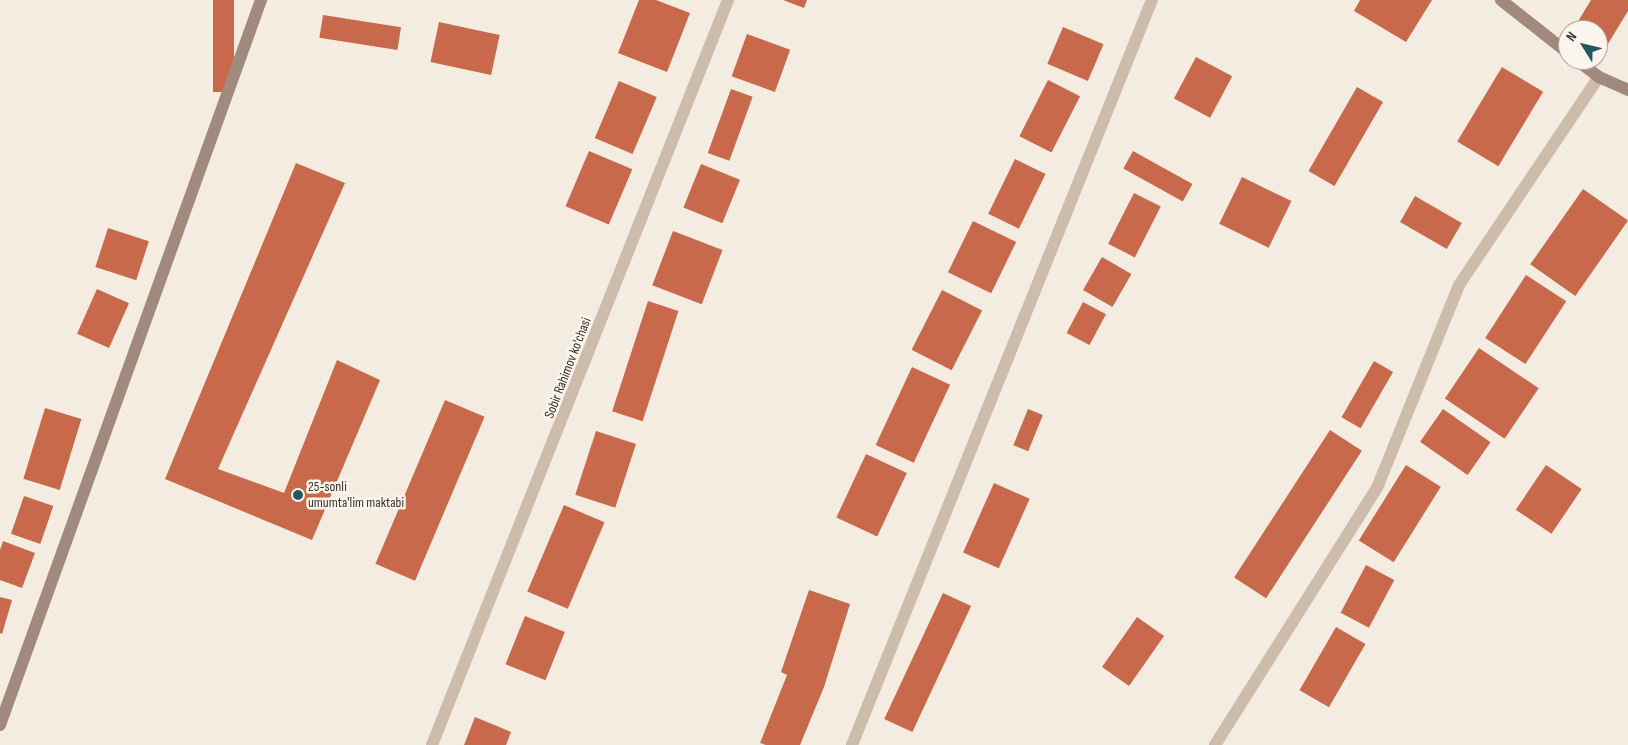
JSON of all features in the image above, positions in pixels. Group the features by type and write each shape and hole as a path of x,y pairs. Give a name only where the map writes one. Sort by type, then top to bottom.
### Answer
{"street":[{"path":"0,725 261,0"},
{"name":"Sobir Rahimov ko'chasi","path":"432,745 728,0"},
{"path":"852,745 1152,0"},
{"path":"1501,0 1558,45"},
{"path":"1590,70 1599,77 1628,90"},
{"path":"1214,745 1377,488 1460,285 1599,77"}],"building":[{"path":"213,0 234,0 234,92 213,92"},
{"path":"639,0 656,0 690,13 667,72 618,53"},
{"path":"783,0 807,0 804,8"},
{"path":"1360,0 1432,0 1406,42 1354,11"},
{"path":"1591,0 1628,0 1628,11 1608,44 1608,20 1579,20"},
{"path":"323,15 401,27 397,50 319,38"},
{"path":"439,22 500,35 491,75 430,62"},
{"path":"1063,27 1104,44 1088,81 1047,64"},
{"path":"747,34 790,50 775,92 732,76"},
{"path":"1196,57 1232,76 1210,118 1174,98"},
{"path":"1502,67 1543,92 1498,166 1457,142"},
{"path":"1048,80 1080,96 1051,152 1019,136"},
{"path":"619,81 657,97 633,154 595,138"},
{"path":"1357,87 1383,102 1334,186 1308,171"},
{"path":"731,89 753,97 729,161 708,153"},
{"path":"589,151 632,169 609,225 566,206"},
{"path":"1133,151 1192,184 1183,201 1123,168"},
{"path":"1015,159 1046,174 1019,229 988,214"},
{"path":"296,163 345,183 218,469 284,493 337,360 380,380 312,540 165,479"},
{"path":"701,164 740,180 722,223 683,208"},
{"path":"1242,177 1291,201 1269,248 1219,224"},
{"path":"1583,189 1628,221 1575,296 1530,264"},
{"path":"1134,193 1161,207 1135,257 1108,244"},
{"path":"1415,196 1462,223 1447,249 1400,222"},
{"path":"973,221 1016,242 991,293 948,272"},
{"path":"108,228 149,241 136,280 95,267"},
{"path":"673,231 722,250 702,304 652,285"},
{"path":"1102,257 1131,274 1112,307 1083,290"},
{"path":"1526,275 1566,301 1525,364 1485,338"},
{"path":"97,289 129,303 109,348 77,334"},
{"path":"942,290 982,310 952,370 912,350"},
{"path":"648,301 678,311 643,421 612,411"},
{"path":"1083,302 1106,314 1090,345 1067,333"},
{"path":"1479,348 1539,388 1505,439 1445,399"},
{"path":"1374,361 1393,372 1361,428 1342,417"},
{"path":"912,367 950,385 914,463 876,445"},
{"path":"445,400 485,417 415,581 375,564"},
{"path":"45,408 81,419 60,490 23,479"},
{"path":"1028,409 1043,415 1028,451 1013,445"},
{"path":"1443,409 1491,442 1468,475 1420,442"},
{"path":"1330,430 1362,451 1266,598 1234,578"},
{"path":"596,431 636,444 615,508 575,495"},
{"path":"866,454 907,473 877,536 836,517"},
{"path":"1406,465 1441,487 1394,562 1359,540"},
{"path":"1546,465 1582,489 1551,534 1516,510"},
{"path":"994,483 1030,499 999,568 963,552"},
{"path":"24,496 53,506 40,544 11,534"},
{"path":"564,505 605,522 568,609 527,592"},
{"path":"3,541 35,553 22,588 0,580 0,550"},
{"path":"1366,565 1394,580 1369,628 1341,613"},
{"path":"809,590 850,604 824,687 800,745 766,745 760,743 787,675 781,672"},
{"path":"943,593 971,606 912,732 884,719"},
{"path":"0,597 12,600 2,634 0,633"},
{"path":"525,616 565,632 545,680 506,664"},
{"path":"1137,617 1164,636 1129,686 1102,667"},
{"path":"1336,627 1365,644 1329,707 1300,690"},
{"path":"475,717 511,732 506,745 464,745"}],"place":[{"name":"25-sonli umumta'lim maktabi","path":"298,495"}]}
